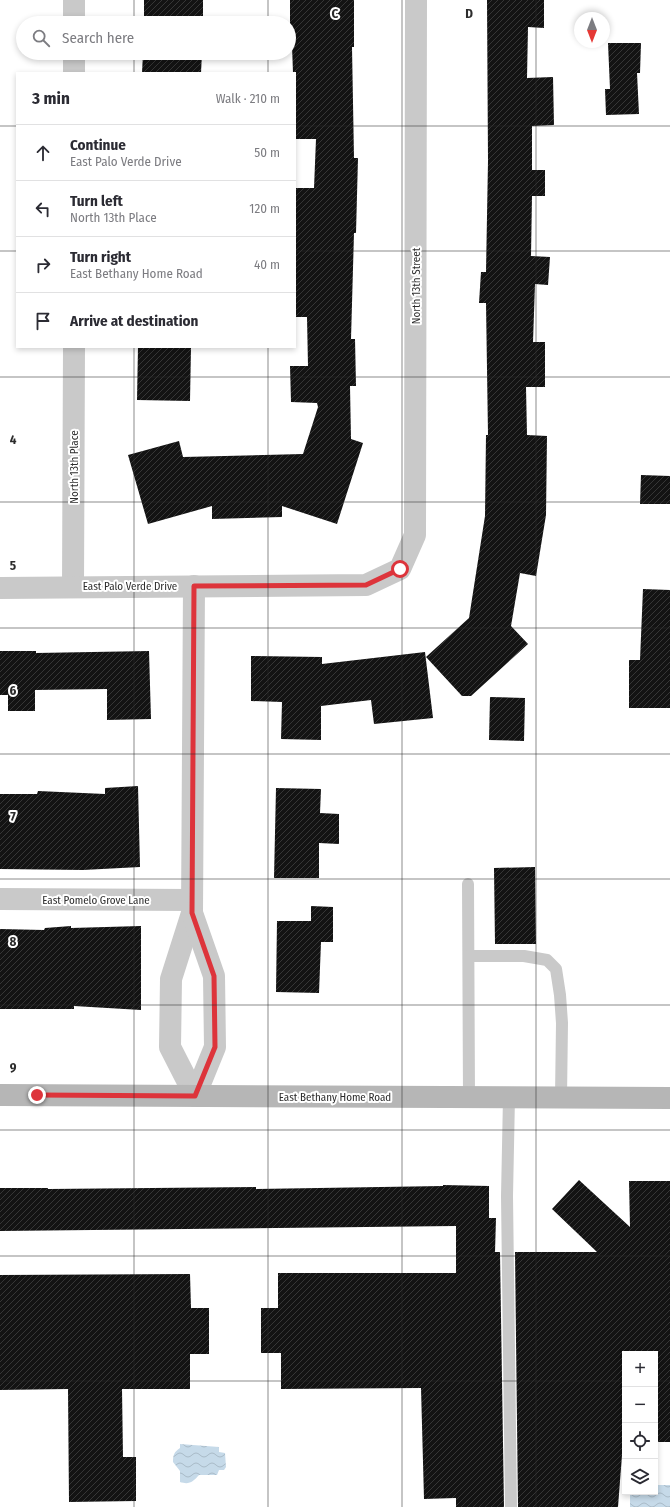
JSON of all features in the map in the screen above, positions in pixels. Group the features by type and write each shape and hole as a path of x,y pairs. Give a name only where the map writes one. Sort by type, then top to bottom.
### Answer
{"main road":[{"name":"East Bethany Home Road","path":"0,1095 670,1098"}],"street":[{"path":"74,0 74,16"},
{"name":"North 13th Street","path":"400,569 415,535 416,0"},
{"path":"74,60 74,72"},
{"name":"North 13th Place","path":"73,587 74,348"},
{"name":"East Palo Verde Drive","path":"0,588 366,585 400,569"},
{"path":"194,586 192,906 171,979 170,1047 195,1096"},
{"name":"East Pomelo Grove Lane","path":"0,899 192,906"},
{"path":"192,906 214,976 215,1047 195,1096"}],"lane":[{"path":"468,884 469,1097"},
{"path":"469,956 524,956 547,960 556,968 562,1023 561,1097"},
{"path":"509,1098 507,1196 511,1507"}],"water":[{"path":"180,1444 219,1447 219,1452 225,1453 226,1467 224,1470 219,1470 217,1475 199,1475 191,1482 180,1482 180,1471 173,1462 173,1457 176,1451 180,1448"},
{"path":"658,1485 670,1485 670,1507 630,1507 630,1495 658,1495"}],"building":[{"path":"144,0 203,0 203,16 144,16"},
{"path":"290,0 354,0 354,47 352,47 354,158 358,158 351,339 355,339 356,386 350,386 351,439 363,443 337,524 282,506 282,517 212,519 212,506 148,524 128,455 179,441 183,457 303,454 318,407 317,403 291,402 290,366 308,366 307,317 296,317 296,188 314,188 316,139 296,139 296,72 293,72 293,60 296,60 296,16 290,16"},
{"path":"487,0 544,0 544,28 528,27 527,78 553,77 554,125 532,126 532,170 545,170 545,196 532,196 531,256 550,257 548,285 535,284 533,342 545,342 545,387 526,387 527,435 547,436 546,515 536,576 520,573 511,626 528,644 471,696 462,696 426,657 469,618 485,516 486,435 488,435 486,303 479,303 481,272 486,272 488,161"},
{"path":"610,43 641,43 640,73 637,73 639,114 606,115 605,89 610,89 608,48 610,48"},
{"path":"143,60 202,60 201,72 142,72"},
{"path":"138,348 191,348 190,401 137,400"},
{"path":"641,475 670,476 670,504 640,504"},
{"path":"643,589 670,590 670,708 629,708 629,660 640,660"},
{"path":"0,651 36,651 36,653 149,651 151,719 107,720 107,689 35,690 35,711 8,711 8,695 0,695"},
{"path":"425,652 433,718 374,724 371,700 321,706 321,740 281,739 282,702 251,701 251,656 322,657 322,664"},
{"path":"490,697 525,698 524,741 489,740"},
{"path":"138,786 140,867 83,870 0,869 0,794 37,794 38,791 105,794 105,788"},
{"path":"276,788 321,789 320,813 339,814 339,844 319,843 319,878 274,878"},
{"path":"535,867 536,944 495,944 494,868"},
{"path":"311,906 333,907 333,942 321,942 319,993 276,992 277,921 311,921"},
{"path":"71,926 71,928 141,926 141,1010 74,1006 74,1009 0,1009 0,929 44,930 45,928"},
{"path":"579,1180 630,1227 629,1181 670,1181 670,1442 658,1442 658,1351 622,1351 622,1455 618,1507 518,1507 515,1252 597,1252 552,1209"},
{"path":"443,1185 489,1186 489,1218 496,1218 495,1252 500,1252 504,1507 456,1507 456,1498 424,1499 421,1388 281,1389 281,1353 261,1353 261,1308 278,1308 278,1273 456,1273 456,1226 0,1231 0,1188 256,1187 256,1189"},
{"path":"190,1274 191,1308 209,1308 209,1354 190,1354 190,1389 122,1389 123,1457 136,1457 136,1501 69,1502 68,1389 0,1390 0,1275"}],"route":[{"path":"37,1095 195,1096 215,1047 214,976 192,913 194,586 366,585 400,569"}]}
